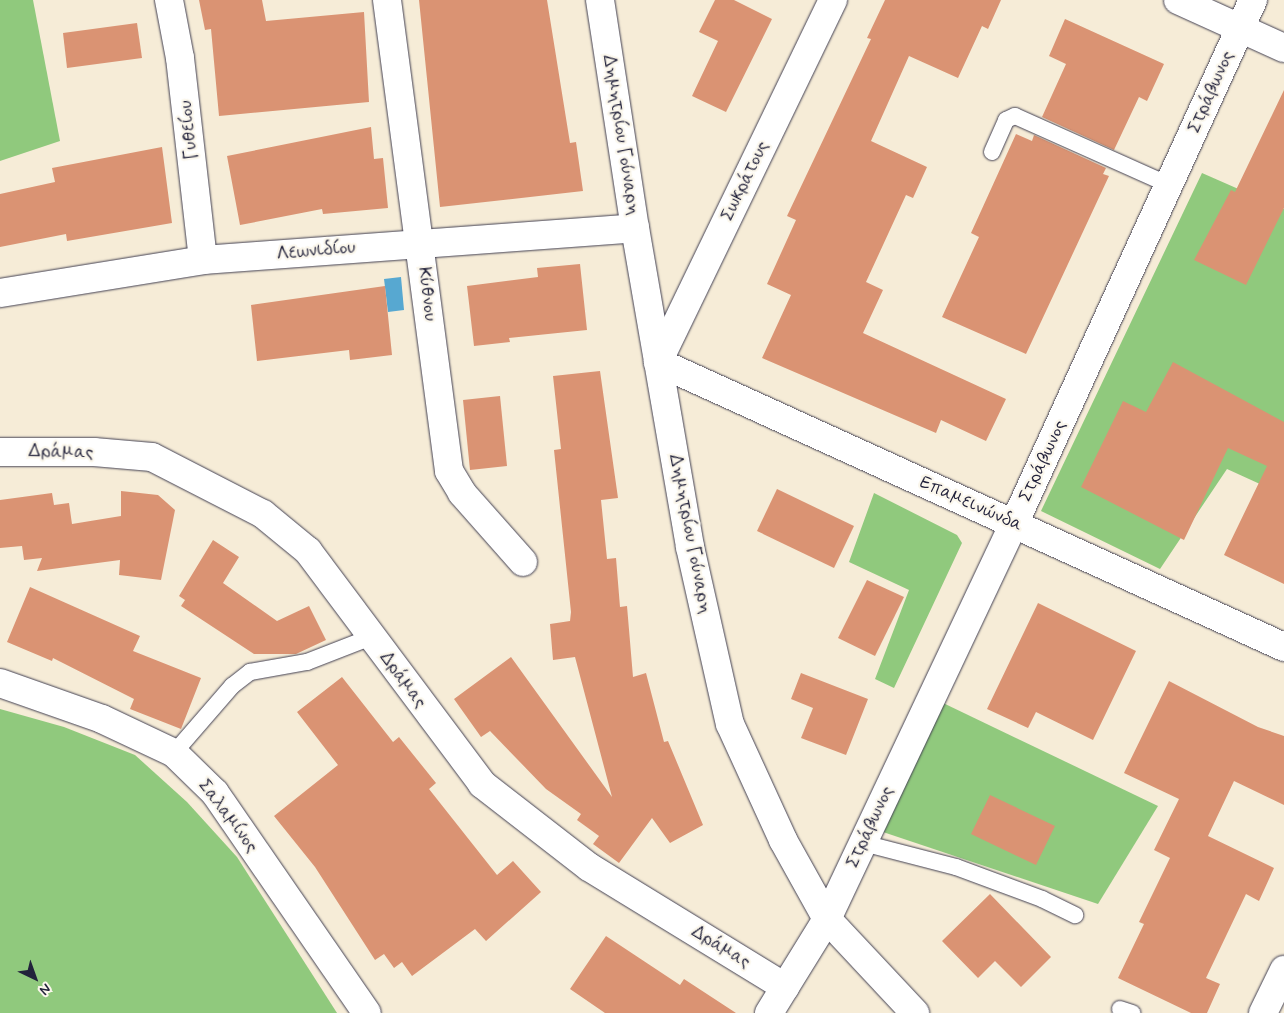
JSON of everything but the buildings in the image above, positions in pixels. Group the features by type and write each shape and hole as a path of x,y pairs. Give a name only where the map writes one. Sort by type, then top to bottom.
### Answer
{"street":[{"name":"Γυθείου","path":"169,0 180,58 203,260"},
{"name":"Κύθνου","path":"387,0 421,243 449,471 462,493 523,562"},
{"name":"Δημητρίου Γούναρη","path":"600,0 635,228 690,547 730,724 783,840 827,918 915,1013"},
{"name":"Σωκράτους","path":"658,362 833,0"},
{"path":"1178,0 1284,48"},
{"name":"Στράβωνος","path":"769,1013 827,918 863,843 1014,524 1253,0"},
{"name":"Λεωνιδίου","path":"0,294 203,260 635,228"},
{"name":"Επαμεινώνδα","path":"658,362 1284,647"},
{"name":"Δράμας","path":"0,452 94,452 152,457 206,483 263,514 308,551 482,784 589,867 785,987"},
{"name":"Σαλαμίνος","path":"0,683 102,719 174,753 214,793 368,1013"},
{"path":"1263,1013 1284,970"}],"lane":[{"path":"992,152 1006,120 1015,116 1169,185"},
{"path":"174,753 232,686 250,672 308,662 371,637"},
{"path":"863,843 895,854 956,867 1042,899 1075,915"}],"green space":[{"path":"0,0 33,0 60,141 0,161"},
{"path":"1202,173 1284,209 1284,495 1227,469 1160,569 1041,511"},
{"path":"874,493 957,535 962,543 894,688 875,679 909,590 849,562"},
{"path":"941,702 1158,806 1098,904 880,831"},
{"path":"0,709 64,727 135,755 187,802 237,857 337,1013 0,1013"}],"water":[{"path":"401,277 404,310 388,312 384,279"}]}
